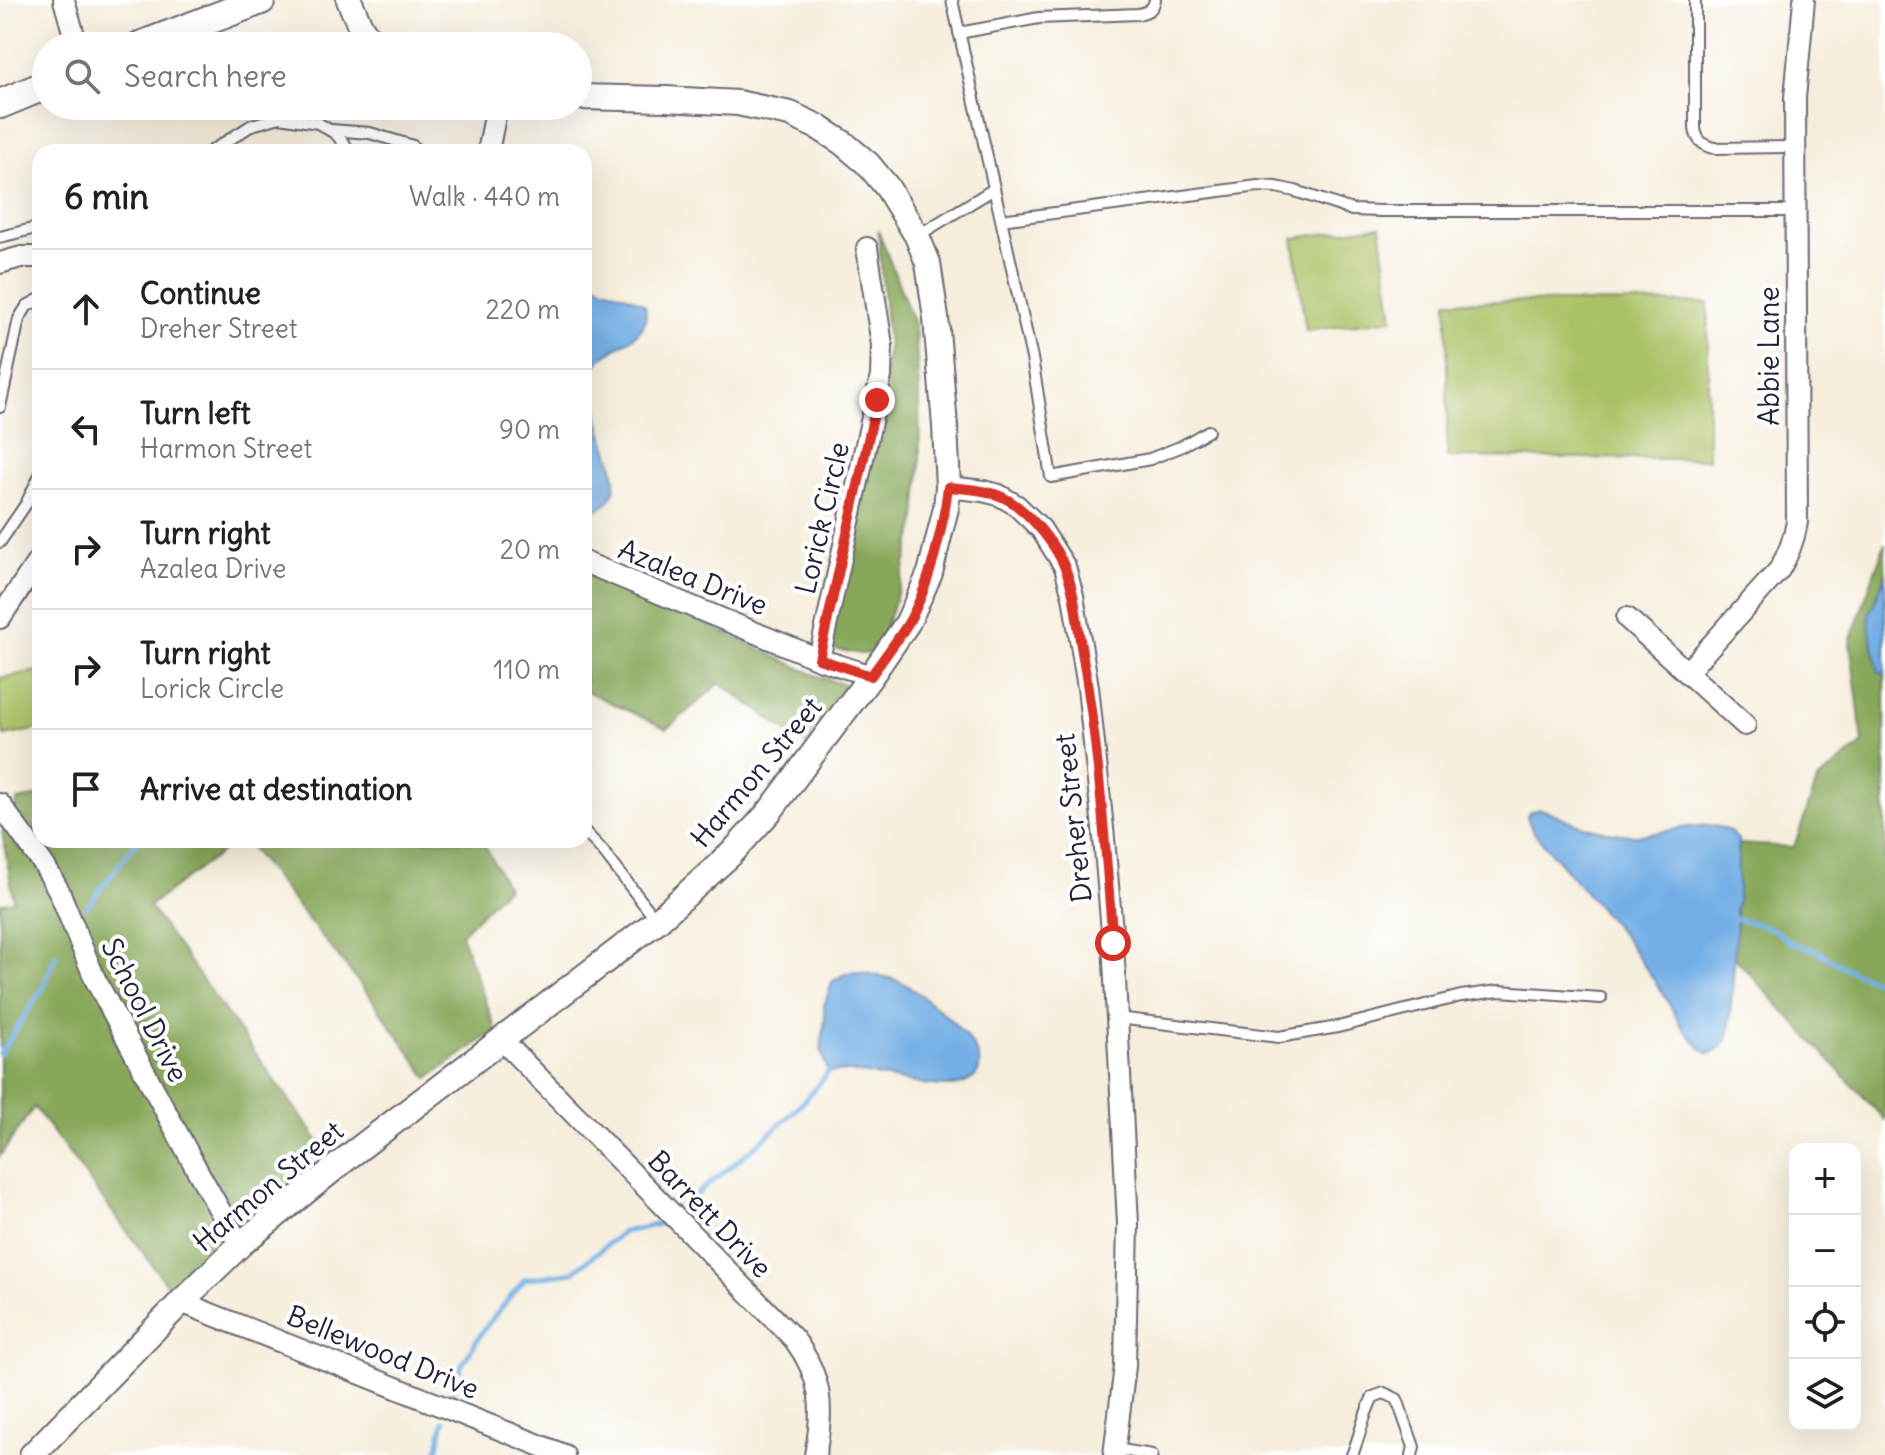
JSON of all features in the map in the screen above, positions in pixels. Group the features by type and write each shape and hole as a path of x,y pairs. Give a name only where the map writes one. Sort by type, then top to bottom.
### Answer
{"main road":[{"path":"177,32 261,0"},
{"path":"0,104 32,91"}],"street":[{"path":"64,0 73,32"},
{"path":"349,0 364,32"},
{"name":"Abbie Lane","path":"1687,672 1779,570 1793,541 1798,505 1795,98 1804,0"},
{"name":"Harmon Street","path":"32,1455 242,1243 352,1154 657,921 731,854 770,811 871,676 908,622 930,573 948,487 936,318 928,263 917,236 887,187 868,164 843,143 790,114 738,103 592,97"},
{"path":"490,144 494,120"},
{"name":"Lorick Circle","path":"819,659 881,376 882,345 867,248"},
{"path":"0,263 32,257"},
{"name":"Dreher Street","path":"948,487 999,495 1016,505 1041,529 1065,567 1073,596 1097,762 1112,928 1128,1223 1125,1366 1114,1452"},
{"name":"Azalea Drive","path":"592,565 819,659 871,676"},
{"path":"0,618 32,570"},
{"path":"1627,618 1745,725"},
{"name":"School Drive","path":"0,804 59,891 95,979 196,1168 232,1232 242,1243"},
{"name":"Barrett Drive","path":"502,1040 794,1339 811,1365 819,1393 820,1424 815,1455"},
{"name":"Bellewood Drive","path":"181,1302 564,1455"}],"lane":[{"path":"952,0 1032,358 1051,477 1150,459 1208,431"},
{"path":"959,33 1039,18 1138,14 1147,12 1155,0"},
{"path":"1695,0 1695,128 1699,140 1714,148 1796,147"},
{"path":"222,144 252,125 270,120"},
{"path":"302,120 336,134 344,144"},
{"path":"329,130 370,133 406,144"},
{"path":"1001,220 1258,186 1295,191 1352,210 1797,211"},
{"path":"917,236 994,189"},
{"path":"0,237 32,229"},
{"path":"0,407 19,319 32,303"},
{"path":"0,542 32,492"},
{"path":"592,839 657,921"},
{"path":"1117,1018 1279,1037 1338,1027 1461,996 1499,991 1601,998"},
{"path":"1352,1455 1373,1397 1384,1393 1397,1399 1414,1447 1412,1455"},
{"path":"1114,1452 1152,1455"}],"green space":[{"path":"1380,226 1393,319 1306,331 1293,238"},
{"path":"878,230 915,327 920,468 916,522 900,585 877,652 861,654 827,648 888,349"},
{"path":"1447,301 1708,303 1708,459 1447,457"},
{"path":"1885,543 1885,1120 1733,956 1739,844 1794,847 1817,781 1863,743 1850,642"},
{"path":"592,571 817,676 850,686 808,747 720,683 667,729 592,694"},
{"path":"32,672 32,731 4,736 0,713 0,678"},
{"path":"32,797 32,848 227,848 149,906 323,1147 285,1188 232,1232 173,1293 34,1107 0,1156 0,903 14,901 2,832 18,800"},
{"path":"250,848 486,848 507,887 461,934 496,1030 428,1078 369,995"}],"water":[{"path":"592,282 645,305 646,315 644,324 635,336 605,356 593,369 598,413 615,480 610,498 592,511"},
{"path":"1885,576 1885,674 1879,672 1869,615"},
{"path":"1540,809 1586,827 1616,833 1636,835 1707,826 1729,831 1738,839 1738,901 1735,908 1737,919 1729,1033 1719,1048 1709,1054 1682,1027 1663,993 1621,933 1532,830 1527,816"},
{"path":"859,972 901,982 949,1018 975,1050 980,1064 975,1076 958,1085 946,1086 854,1072 828,1072 821,1050 824,1006 832,982 846,973"}],"waterway":[{"path":"87,907 132,848"},
{"path":"1737,919 1776,931 1790,942 1817,951 1847,969 1885,985"},
{"path":"0,1054 43,988 56,955"},
{"path":"682,1206 779,1126 828,1072"},
{"path":"451,1396 460,1368 484,1329 525,1279 573,1272 623,1232 660,1224"},
{"path":"436,1455 444,1421"}],"route":[{"path":"877,400 819,659 871,676 908,622 930,573 948,487 999,495 1016,505 1041,529 1065,567 1073,596 1097,762 1113,943"}]}
